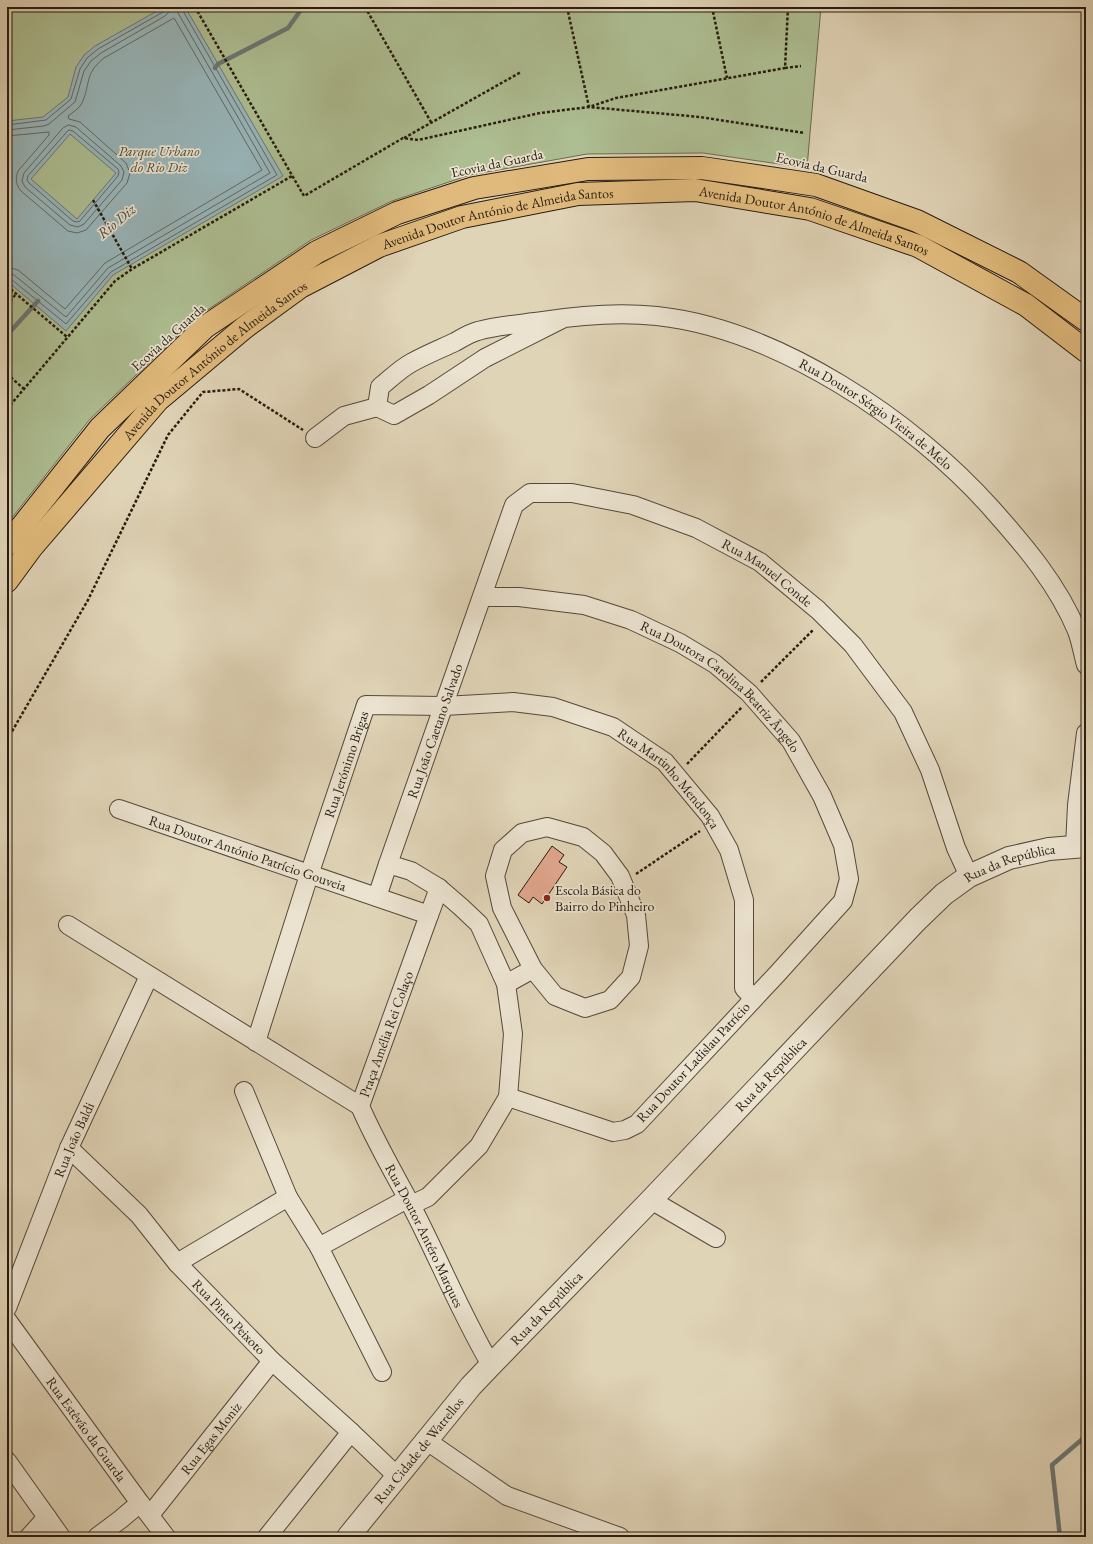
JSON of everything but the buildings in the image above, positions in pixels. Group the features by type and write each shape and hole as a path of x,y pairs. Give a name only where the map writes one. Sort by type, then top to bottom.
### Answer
{"highway":[{"name":"Avenida Doutor António de Almeida Santos","path":"7,545 100,428 205,327 317,252 397,213 474,188 588,169 686,168 702,168 816,185 917,221 1018,272 1086,320"},
{"name":"Avenida Doutor António de Almeida Santos","path":"7,581 32,547 158,400 244,328 300,287 379,246 462,217 578,194 695,190 810,209 918,246 1026,305 1086,351"}],"street":[{"name":"Rua Doutor Sérgio Vieira de Melo","path":"377,407 380,387 409,364 477,331 564,318 610,314 651,316 699,324 736,334 773,349 829,377 905,428 943,460 978,493 1012,531 1056,591 1077,632 1086,665"},
{"path":"315,438 344,416 377,407 394,415 429,395 485,358 564,318"},
{"name":"Rua Manuel Conde","path":"482,597 514,505 530,493 572,493 633,505 696,528 760,562 825,617 853,645 903,712 930,770 956,848 969,876"},
{"name":"Rua Doutora Carolina Beatriz Ângelo","path":"482,597 519,597 584,605 631,620 680,643 715,664 751,695 792,741 822,796 843,845 849,879 843,901"},
{"name":"Rua João Caetano Salvado","path":"388,864 482,597"},
{"name":"Rua Martinho Mendonça","path":"444,706 513,702 553,707 613,727 665,762 677,775 713,822 729,850 744,900 744,988 753,998"},
{"name":"Rua Jerónimo Brigas","path":"309,874 366,705 444,706"},
{"path":"1081,846 1077,805 1086,733"},
{"name":"Rua Doutor António Patrício Gouveia","path":"120,809 429,915"},
{"path":"547,827 583,837 603,853 620,876 636,915 639,946 631,977 610,1000 585,1008 555,996 533,969 502,908 495,876 504,850 522,833 547,827"},
{"name":"Rua da República","path":"491,1365 651,1200 918,919 944,894 969,876 1009,858 1049,849 1081,846"},
{"path":"319,1247 409,1202 428,1197 479,1146 508,1097 513,1034 506,984 479,924 439,888 411,871 388,864 377,897"},
{"path":"256,1042 309,874"},
{"path":"429,915 439,888"},
{"name":"Rua Doutor Ladislau Patrício","path":"508,1097 613,1132 625,1130 637,1124 843,901"},
{"path":"479,924 502,908"},
{"name":"Praça Amélia Rei Colaço","path":"68,925 360,1106 429,915"},
{"path":"506,984 533,969"},
{"name":"Rua João Baldi","path":"7,1308 68,1148 149,976"},
{"path":"244,1091 288,1197 319,1247 382,1372"},
{"name":"Rua Doutor Antéro Marques","path":"360,1106 374,1138 409,1202 476,1339 491,1365"},
{"name":"Rua Pinto Peixoto","path":"68,1148 139,1215 177,1263 272,1361 351,1432 398,1477"},
{"path":"177,1263 288,1197"},
{"path":"651,1200 716,1238"},
{"name":"Rua Estêvão da Guarda","path":"7,1320 166,1537"},
{"name":"Rua Egas Moniz","path":"97,1537 121,1519 145,1509 272,1361"},
{"name":"Rua Cidade de Watrellos","path":"348,1537 471,1386 491,1365"},
{"path":"267,1537 351,1432"},
{"path":"427,1441 507,1496 620,1537"},
{"path":"8,1464 61,1537"},
{"path":"30,1537 47,1517"}],"path":[{"path":"195,7 304,196 520,72"},
{"path":"365,7 431,122"},
{"path":"567,7 589,107"},
{"path":"712,7 727,78"},
{"path":"785,68 788,7"},
{"path":"403,138 418,140 540,113 589,107 616,98 800,66"},
{"path":"589,107 700,117 805,133"},
{"path":"7,409 115,281 132,269 292,176"},
{"path":"93,200 132,269"},
{"path":"7,286 67,337"},
{"path":"7,305 16,294"},
{"path":"7,374 24,389"},
{"path":"7,740 88,600 168,435 203,392 239,389 315,438"},
{"path":"677,775 825,617"},
{"path":"623,883 713,822"}],"green space":[{"name":"Parque Urbano do Rio Diz","path":"7,7 821,7 807,168 703,153 587,154 470,175 392,201 311,240 197,317 90,419 7,524"}],"water":[{"path":"164,7 185,7 283,176 113,275 66,331 7,281 7,121 43,117 68,97 76,67 84,55 95,46","holes":["70,134 116,173 77,219 31,179"]}],"waterway":[{"name":"Rio Diz","path":"215,68 218,64 288,28 303,7"},
{"name":"Rio Diz","path":"7,335 38,301"},
{"path":"1060,1537 1052,1465 1086,1436"}],"place":[{"name":"Escola Básica do Bairro do Pinheiro","path":"547,898"}]}
